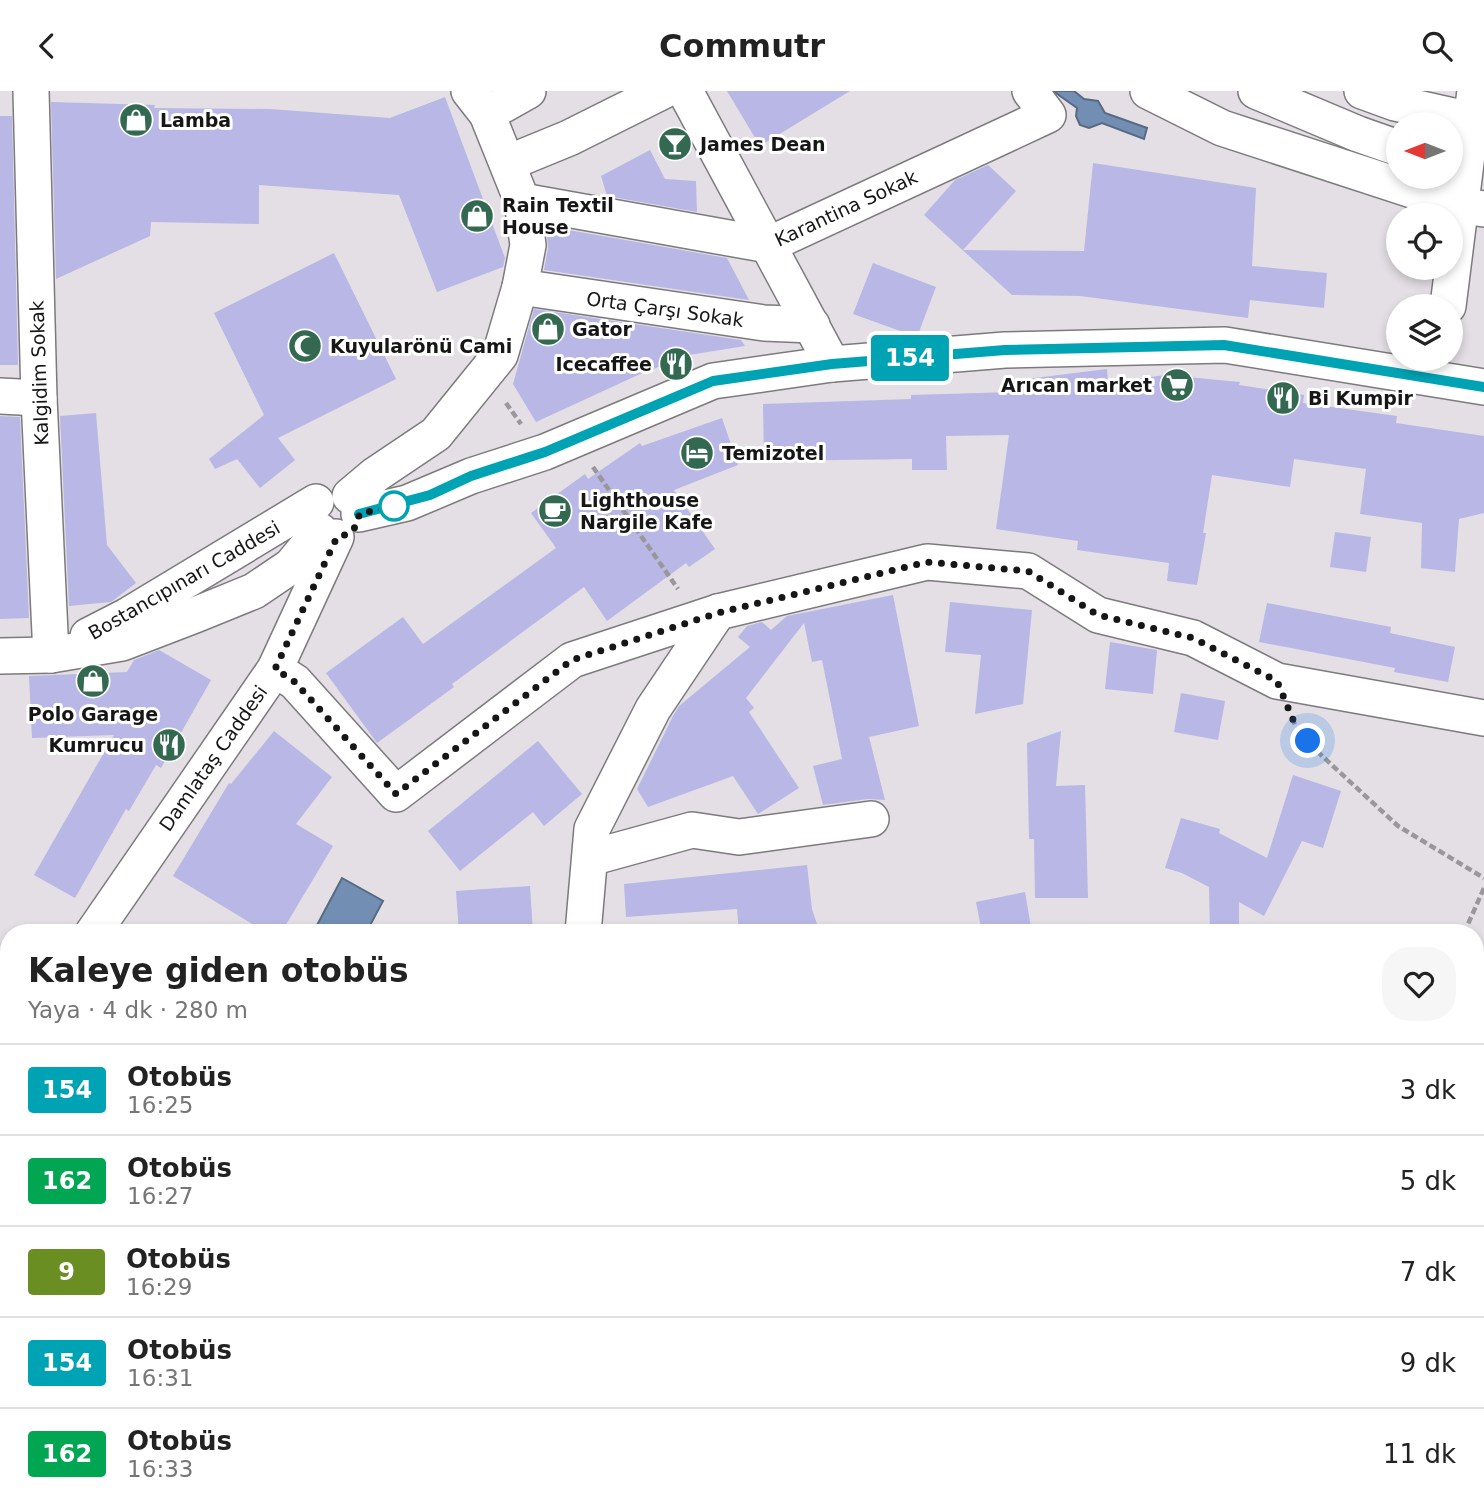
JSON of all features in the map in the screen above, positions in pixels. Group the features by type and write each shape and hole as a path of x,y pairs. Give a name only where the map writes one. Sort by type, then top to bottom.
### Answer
{"street":[{"name":"Kalgidim Sokak","path":"31,91 39,398 51,655"},
{"path":"337,516 375,475 436,434 499,355 520,287 528,245 522,201 508,163 478,103 528,91"},
{"path":"508,163 569,138 663,91"},
{"path":"685,91 832,364"},
{"name":"Karantina Sokak","path":"522,201 768,245 1048,115 1030,91"},
{"path":"1148,91 1222,128 1473,208"},
{"path":"1256,91 1386,144"},
{"path":"1362,91 1395,103 1477,112 1467,168 1473,208 1451,294"},
{"name":"Orta Çarşı Sokak","path":"520,287 764,323 812,325"},
{"path":"337,516 430,495 471,476 545,452 713,381 832,364 1005,350 1224,345 1484,387"},
{"path":"0,396 39,398"},
{"name":"Bostancıpınarı Caddesi","path":"0,656 51,655 122,643 254,591 291,566 337,516"},
{"name":"Damlataş Caddesi","path":"99,924 275,669 337,516"},
{"path":"275,669 295,682 396,794 572,660 708,615 927,562 1028,571 1098,615 1193,638 1277,681 1484,718"},
{"path":"584,924 592,829 653,709 708,615"},
{"path":"590,858 692,830 739,837 871,818"}],"path":[{"path":"503,398 527,434"},
{"path":"591,464 708,615"},
{"path":"1277,681 1296,727 1320,754 1398,826 1484,878"},
{"path":"1468,924 1484,888"}],"water":[{"path":"1053,91 1074,91 1084,99 1098,101 1105,113 1147,128 1144,139 1102,123 1089,128 1080,125 1076,116 1077,108"},
{"path":"342,878 383,901 371,924 318,924"}],"building":[{"path":"727,91 850,91 760,146"},
{"path":"445,97 505,258 503,267 437,292 399,195 259,185 259,224 151,222 150,236 56,279 51,102 155,105 154,108 270,109 390,118"},
{"path":"0,116 12,116 18,365 0,365"},
{"path":"650,150 665,179 696,181 697,212 607,196 601,176"},
{"path":"1093,163 1256,188 1252,266 1327,273 1324,308 1250,300 1248,318 1080,296 1012,295 924,215 955,180 988,165 1016,191 963,250 1084,251"},
{"path":"546,226 727,258 749,300 544,270 548,248"},
{"name":"Kuyularönü Cami","path":"334,253 396,379 278,438 295,460 260,488 237,459 215,469 209,459 264,415 214,313"},
{"path":"873,263 936,287 917,337 853,314"},
{"path":"534,309 741,340 745,346 689,355 638,375 536,422 513,384"},
{"path":"1107,369 1108,382 1166,375 1240,382 1239,385 1304,395 1303,403 1397,416 1396,423 1484,436 1484,513 1459,519 1455,572 1421,568 1422,523 1360,514 1366,469 1294,459 1290,487 1212,475 1197,585 1167,581 1169,563 1077,550 1078,541 996,529 1009,435 946,436 947,470 912,470 912,459 764,461 763,404 911,399 911,395 1012,392 1010,381"},
{"path":"96,413 107,545 136,583 111,602 69,606 60,416"},
{"path":"0,416 20,417 29,618 0,619"},
{"path":"722,418 738,465 674,490 715,549 689,567 686,563 607,621 584,587 377,743 326,673 403,617 423,644 556,548 531,513 585,474 588,479 640,443 642,446"},
{"path":"1335,532 1371,537 1366,572 1330,567"},
{"path":"893,595 919,726 869,737 885,800 868,799 823,805 813,766 842,759 822,660 812,662 804,623 746,698 754,708 749,712 799,788 758,814 733,776 648,807 637,789 673,716 679,706 750,647 738,637 747,626 762,622 771,630 787,616"},
{"path":"950,602 1032,610 1023,704 975,714 981,655 945,652"},
{"path":"1267,603 1391,627 1390,633 1455,647 1448,682 1394,672 1395,668 1259,642"},
{"path":"1110,642 1157,650 1153,694 1105,689"},
{"path":"159,650 211,680 161,768 156,765 129,811 126,809 75,898 34,875 114,735 32,738 29,676 127,672 134,660"},
{"path":"1181,693 1225,701 1218,740 1174,732"},
{"path":"274,731 332,777 296,824 333,846 286,924 252,924 173,876 229,783 231,784"},
{"path":"1061,731 1056,786 1085,785 1088,898 1035,898 1034,839 1029,839 1027,743"},
{"path":"538,741 582,794 544,826 533,812 460,871 428,831"},
{"path":"1293,775 1341,791 1323,848 1302,841 1264,916 1239,902 1239,924 1210,924 1209,887 1182,873 1165,868 1181,818 1220,829 1219,833 1267,858"},
{"path":"807,865 812,909 817,924 738,924 737,909 626,917 624,884"},
{"path":"530,886 532,924 458,924 456,891"},
{"path":"1025,892 1030,924 980,924 976,902"}],"bus line":[{"name":"154","path":"359,514 407,503 471,476 545,452 713,381 832,364 1005,350 1224,345 1484,387"}],"place":[{"name":"Lamba","path":"136,120"},
{"name":"James Dean","path":"675,144"},
{"name":"Rain Textil House","path":"477,216"},
{"name":"Gator","path":"548,329"},
{"name":"Kuyularönü Cami","path":"305,346"},
{"name":"Icecaffee","path":"676,364"},
{"name":"Arıcan market","path":"1177,385"},
{"name":"Bi Kumpir","path":"1283,398"},
{"name":"Temizotel","path":"697,453"},
{"name":"Lighthouse Nargile Kafe","path":"555,511"},
{"name":"Polo Garage","path":"93,681"},
{"name":"Kumrucu","path":"169,745"}],"route":[{"path":"394,506 359,514 353,531 337,537 275,669 295,682 396,794 572,660 699,618 927,562 1028,571 1098,615 1193,638 1277,681 1296,727 1308,741"}]}
